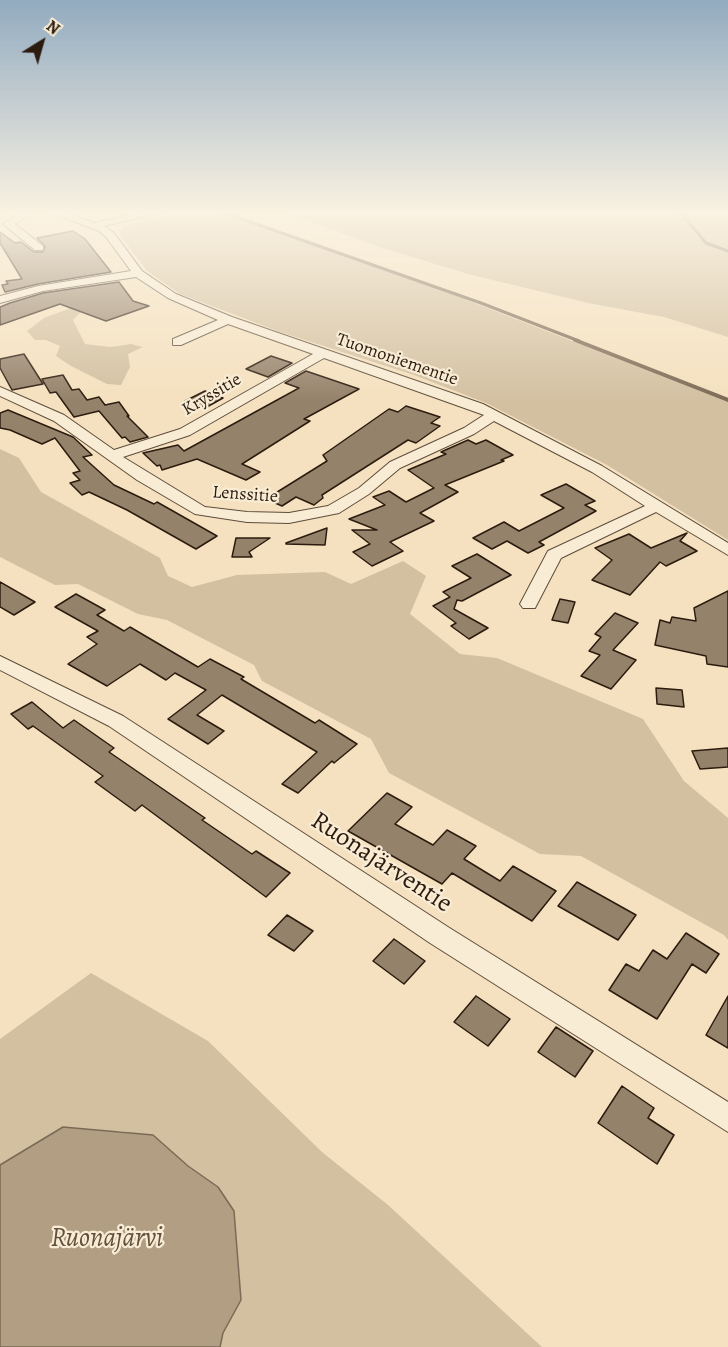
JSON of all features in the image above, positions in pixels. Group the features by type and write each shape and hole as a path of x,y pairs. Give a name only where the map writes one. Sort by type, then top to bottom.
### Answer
{"street":[{"path":"0,300 42,288 120,276"},
{"name":"Tuomoniementie","path":"142,276 172,296 228,320 444,393 494,415 597,469 728,550"},
{"path":"177,342 228,320"},
{"name":"Kryssitie","path":"114,455 185,432 323,353"},
{"name":"Lenssitie","path":"0,392 58,418 114,455 142,477 201,511 247,518 290,518 333,510 364,491 394,465 469,431 494,415"},
{"path":"529,604 554,555 657,506"},
{"name":"Ruonajärventie","path":"0,662 116,721 429,928 728,1118"}],"shaded area":[{"path":"154,276 402,276 728,402 728,540 607,465 486,403 414,375 280,332 180,294"},
{"path":"476,276 728,276 728,337 664,317 588,303"},
{"path":"76,306 86,307 73,320 85,344 110,347 131,344 143,347 128,354 130,367 121,385 107,384 71,366 56,356 60,346 46,340 35,340 27,331 44,318"},
{"path":"0,449 19,458 41,492 160,558 168,576 192,587 237,575 325,572 351,584 403,561 426,576 410,614 460,654 497,658 643,719 684,781 728,818 728,940 724,935 581,856 540,854 389,773 371,739 262,681 254,665 167,620 138,614 78,584 55,585 0,557"},
{"path":"91,973 208,1041 322,1152 388,1205 542,1347 220,1347 223,1333 241,1300 234,1211 218,1187 188,1166 153,1136 121,1131 86,1131 63,1127 0,1165 0,1039"}],"water":[{"name":"Ruonajärvi","path":"63,1127 153,1135 188,1166 218,1187 234,1211 241,1300 223,1333 220,1347 0,1347 0,1165"}],"building":[{"path":"20,276 88,276 5,292 2,285 8,284 6,281 22,279"},
{"path":"119,282 133,301 149,306 106,321 60,304 0,325 0,307 10,303 43,293"},
{"path":"24,354 43,384 12,390 0,368 0,359"},
{"path":"271,356 292,363 268,377 246,369"},
{"path":"306,371 359,389 304,419 310,421 242,464 260,472 246,480 197,459 162,470 160,465 157,466 143,453 178,445 184,451 299,388 285,383"},
{"path":"63,375 72,390 79,389 87,400 99,397 105,405 119,402 129,416 127,416 148,437 130,442 125,437 122,438 99,411 74,417 56,392 50,393 42,379"},
{"path":"205,391 223,398 205,408 185,401"},
{"path":"406,406 440,417 431,423 440,426 416,443 408,440 322,495 323,498 314,505 296,497 282,506 266,499 327,461 323,455 389,409 398,412"},
{"path":"8,410 73,437 92,455 83,457 114,485 154,504 157,502 217,536 196,549 127,510 89,492 82,495 70,483 80,480 73,473 80,471 55,438 42,444 0,428 0,413"},
{"path":"468,440 476,444 486,440 513,455 501,460 504,461 445,485 458,492 420,513 434,521 390,542 403,551 372,566 353,552 370,544 352,530 377,530 349,519 385,505 373,497 389,491 406,502 434,488 408,470 446,454 441,452"},
{"path":"566,484 595,501 585,505 596,511 539,542 544,545 528,553 507,541 492,549 473,538 504,522 519,531 564,508 541,495"},
{"path":"327,528 325,545 286,544 286,543"},
{"path":"687,533 680,541 697,551 666,566 660,562 630,595 592,580 612,560 595,548 629,534 651,548"},
{"path":"236,538 270,538 249,552 252,557 232,557"},
{"path":"477,554 511,575 462,601 457,600 454,609 488,628 469,639 451,626 456,623 433,606 450,597 443,592 471,578 452,566"},
{"path":"0,582 35,602 14,615 0,607"},
{"path":"728,591 728,667 707,664 706,656 655,645 660,620 670,623 672,617 696,621 694,608"},
{"path":"76,594 105,610 97,615 124,631 130,627 198,667 210,659 244,677 241,679 315,723 319,720 357,744 334,763 332,761 298,793 282,784 317,752 222,695 197,715 224,731 208,744 168,719 206,690 175,673 166,680 140,664 107,686 68,664 97,644 87,637 98,631 55,607"},
{"path":"560,599 575,602 568,623 552,620"},
{"path":"615,613 638,623 613,650 636,660 611,689 581,676 600,655 589,651 601,637 595,634"},
{"path":"656,688 682,690 684,707 657,704"},
{"path":"32,702 63,728 74,720 114,748 109,752 205,818 202,820 252,854 256,851 290,873 266,897 142,805 135,811 95,782 103,776 33,726 28,729 11,714"},
{"path":"728,748 728,767 700,769 692,751"},
{"path":"387,793 412,807 395,824 433,845 447,830 476,846 464,859 500,881 513,866 556,891 532,921 452,873 442,884 348,831"},
{"path":"577,882 636,915 618,940 558,906"},
{"path":"287,915 313,931 294,951 268,935"},
{"path":"686,933 719,954 706,973 692,964 657,1019 609,990 626,964 639,971 653,950 667,959"},
{"path":"394,939 425,961 404,984 373,961"},
{"path":"476,996 510,1019 488,1046 454,1022"},
{"path":"728,996 728,1048 706,1035"},
{"path":"556,1027 593,1051 575,1077 538,1052"},
{"path":"622,1086 654,1108 648,1118 674,1135 657,1164 598,1123"}],"waterway":[{"path":"404,276 579,341"},
{"path":"575,340 728,400"}]}
